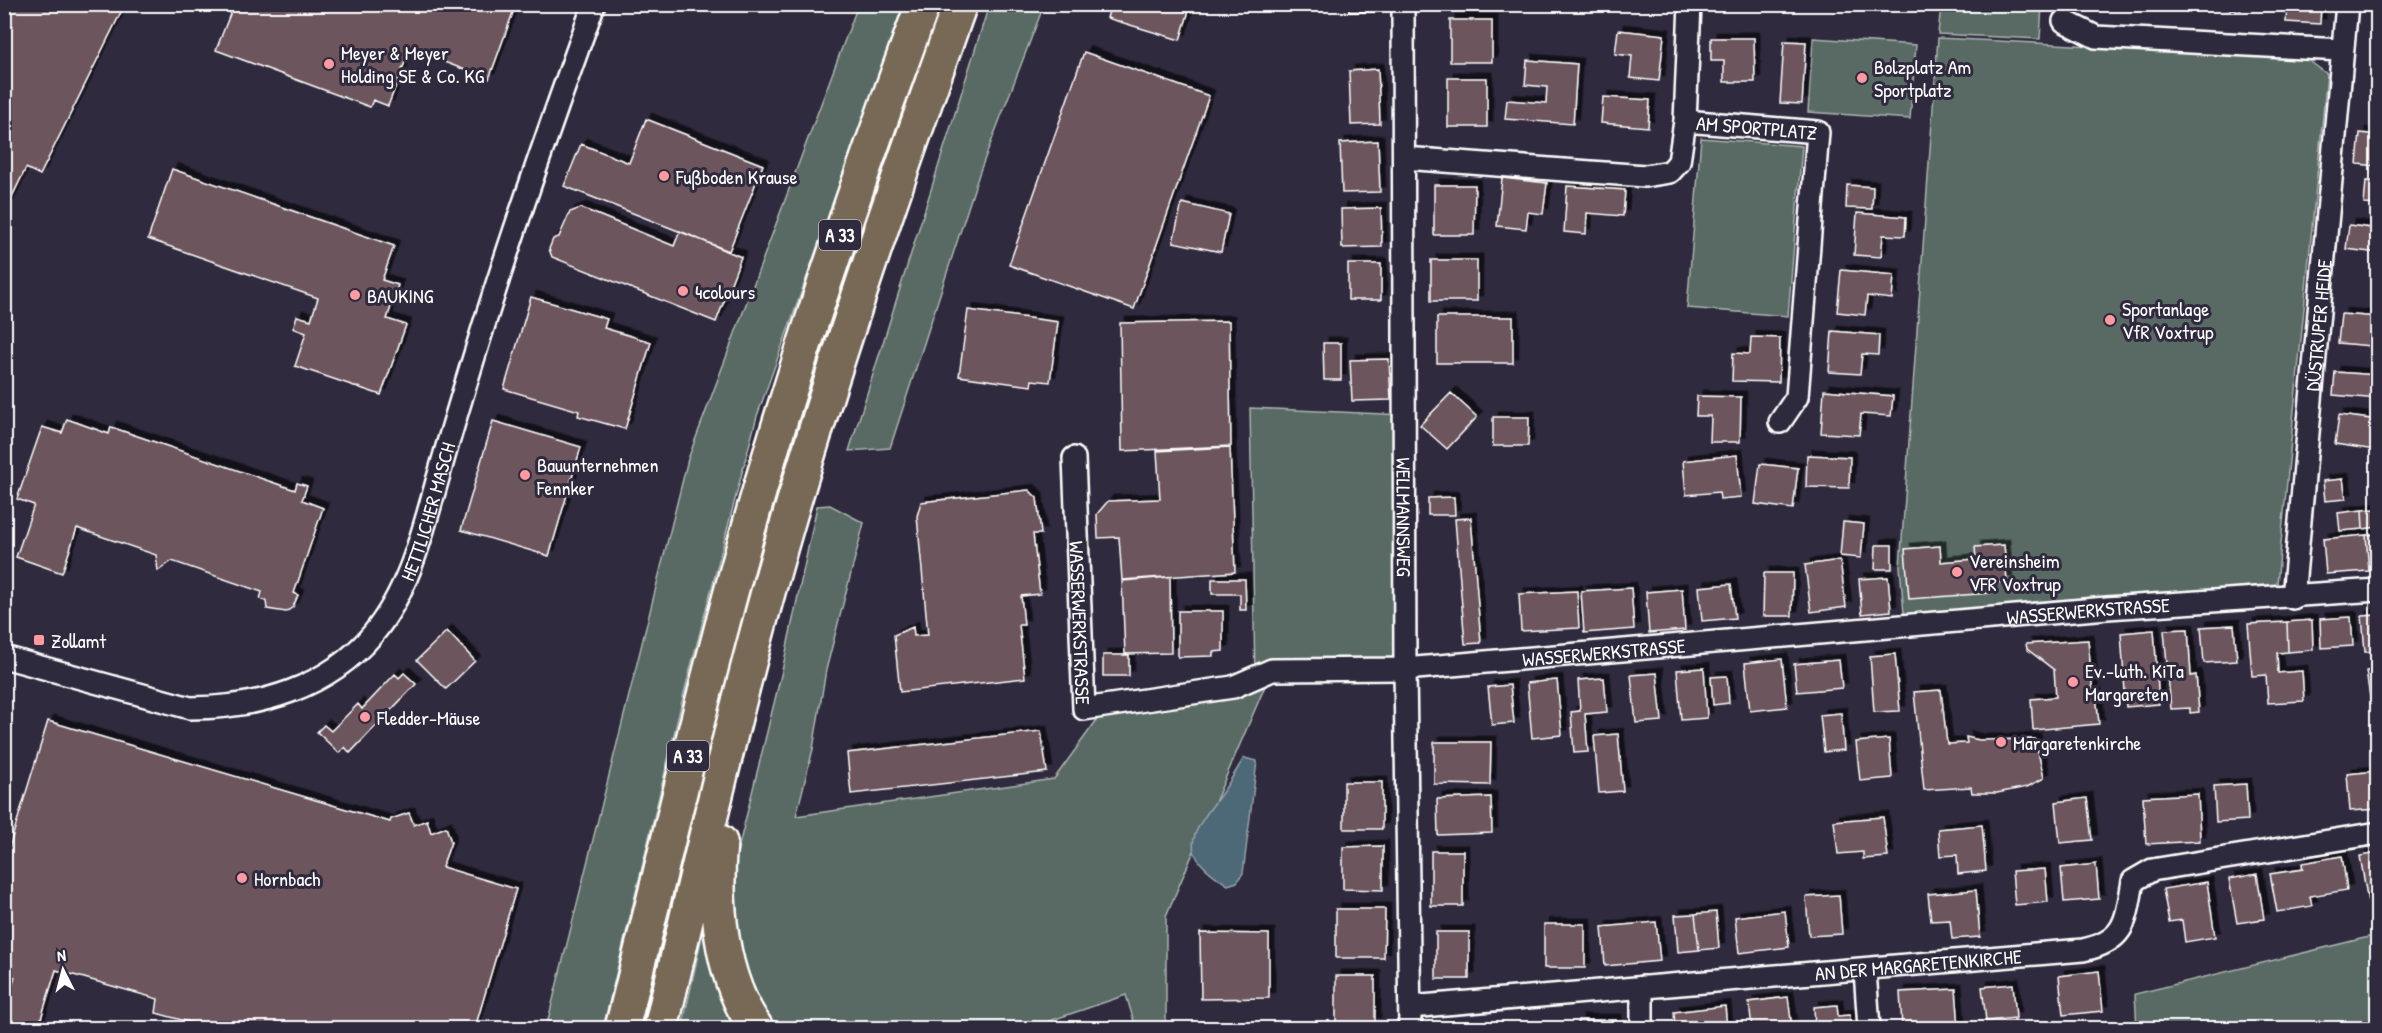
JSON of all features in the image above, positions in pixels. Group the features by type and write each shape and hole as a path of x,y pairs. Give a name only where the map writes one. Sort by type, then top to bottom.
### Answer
{"highway":[{"name":"A 33","path":"622,1029 702,698 764,476 837,243 923,4"},
{"name":"A 33","path":"661,1029 732,729 799,487 906,154 960,4"},
{"path":"732,729 718,857 718,906 729,969 748,1018 756,1029"}],"street":[{"name":"HETTLICHER MASCH","path":"4,657 190,708 219,708 280,696 312,683 344,662 374,633 401,591 405,580 514,226 594,4"},
{"name":"WELLMANNSWEG","path":"1403,4 1405,669 1410,1029"},
{"path":"1685,121 1690,4"},
{"name":"DÜSTRUPER HEIDE","path":"2293,598 2347,4"},
{"path":"2064,21 2096,37 2342,50"},
{"name":"AM SPORTPLATZ","path":"1404,158 1645,176 1670,172 1679,162 1685,121 1818,132 1797,397 1780,422"},
{"name":"WASSERWERKSTRASSE","path":"1074,458 1084,709 1233,687 1272,670 1405,669 2107,608 2293,598 2378,590"},
{"name":"AN DER MARGARETENKIRCHE","path":"1410,1007 2083,950 2101,946 2116,937 2125,923 2133,881 2152,870 2378,833"},
{"path":"1865,970 1869,1029"},
{"path":"1642,987 1642,1029"}],"green space":[{"path":"858,5 904,5 757,416 684,693 603,1028 546,1028 688,459"},
{"path":"989,5 1044,5 980,171 890,448 849,451"},
{"path":"1941,5 2042,5 2040,39 1938,34"},
{"name":"Bolzplatz Am Sportplatz","path":"1813,38 1916,45 1910,119 1808,112"},
{"name":"Sportanlage VfR Voxtrup","path":"1938,38 2304,57 2327,74 2277,584 1904,614 1900,567"},
{"path":"1701,138 1802,146 1788,316 1687,308"},
{"path":"1250,408 1404,415 1405,669 1272,670 1166,916 1166,1028 1136,1028 1126,995 1029,1028 770,1028 743,964 731,906 733,870 782,671 817,506 830,505 864,523 826,670 813,749 796,816 1054,779 1099,717 1255,677"},
{"path":"718,906 756,1028 682,1028 702,936"},
{"path":"2377,935 2377,1028 2137,1028 2135,994"}],"water":[{"path":"1244,758 1257,761 1243,873 1237,882 1228,885 1201,864 1195,854 1193,844 1200,824"}],"building":[{"path":"4,4 125,4 40,175 26,168 7,207"},
{"name":"Meyer & Meyer Holding SE & Co. KG","path":"234,4 516,4 489,79 410,49 388,106 373,100 370,107 216,50"},
{"path":"1111,4 1191,4 1180,40 1107,18"},
{"path":"1349,4 1376,4 1376,12 1349,12"},
{"path":"1723,4 1749,4 1749,9 1722,7"},
{"path":"2110,4 2159,4 2159,9"},
{"path":"2215,4 2241,4 2241,10 2214,8"},
{"path":"2287,4 2321,4 2320,24 2286,22"},
{"path":"1450,20 1492,20 1492,62 1450,62"},
{"path":"1618,30 1664,35 1659,81 1630,78 1632,56 1615,54"},
{"path":"1711,38 1754,38 1755,82 1724,82 1724,61 1711,61"},
{"path":"1784,41 1806,42 1802,104 1780,103"},
{"path":"1084,52 1209,96 1134,309 1009,265"},
{"path":"1527,60 1577,64 1573,124 1505,119 1507,100 1546,103 1547,87 1525,85"},
{"path":"1378,69 1380,124 1351,125 1349,71"},
{"path":"1448,78 1487,78 1487,127 1448,127"},
{"path":"1603,97 1650,100 1648,127 1601,123"},
{"name":"Fußboden Krause","path":"646,119 763,165 729,251 564,186 581,144 629,163"},
{"path":"2360,133 2378,135 2378,166 2357,164"},
{"path":"1378,141 1380,192 1342,193 1340,143"},
{"path":"172,169 394,246 382,280 398,285 387,319 406,325 381,395 295,366 306,333 293,328 297,316 311,320 318,298 148,239"},
{"path":"1502,178 1547,183 1543,214 1528,212 1526,229 1497,226"},
{"path":"2366,181 2378,182 2378,205 2364,204"},
{"path":"1434,185 1475,185 1474,235 1434,235"},
{"path":"1847,185 1873,187 1872,209 1846,208"},
{"path":"1567,186 1625,190 1623,216 1587,213 1586,234 1564,232"},
{"path":"1182,203 1229,214 1221,252 1173,242"},
{"name":"4colours","path":"581,208 674,246 680,231 741,257 716,322 552,257 549,249 553,239 559,237 570,212"},
{"path":"1381,208 1382,247 1342,248 1341,209"},
{"path":"1857,213 1906,217 1905,236 1883,235 1881,257 1854,255"},
{"path":"2349,225 2378,229 2378,253 2346,249"},
{"path":"1431,260 1477,260 1477,301 1431,301"},
{"path":"1348,264 1381,264 1381,300 1348,300"},
{"path":"1841,270 1894,275 1892,299 1867,296 1865,315 1837,312"},
{"path":"531,297 607,319 604,328 651,342 625,429 578,416 579,411 504,389"},
{"path":"968,310 1058,322 1050,382 1032,380 1031,386 959,376"},
{"path":"2341,314 2378,317 2378,339 2371,338 2371,346 2338,343"},
{"path":"1437,317 1513,317 1513,363 1437,363"},
{"path":"1229,321 1231,446 1122,451 1120,323"},
{"path":"1832,331 1879,335 1878,355 1862,354 1860,374 1829,372"},
{"path":"1751,337 1780,338 1779,382 1732,381 1733,353 1750,354"},
{"path":"1323,343 1341,343 1341,380 1324,380"},
{"path":"1389,359 1391,400 1352,401 1350,360"},
{"path":"2335,372 2378,375 2378,399 2333,395"},
{"path":"1824,390 1893,396 1891,416 1861,414 1859,435 1821,433"},
{"path":"1451,393 1477,417 1447,449 1420,425"},
{"path":"1697,396 1741,397 1740,442 1710,442 1711,416 1696,416"},
{"path":"2339,415 2378,420 2375,450 2335,444"},
{"path":"1493,417 1529,417 1528,446 1493,446"},
{"path":"67,419 109,434 111,427 295,490 297,483 307,486 302,500 323,508 294,593 298,595 293,607 286,612 267,609 266,601 260,599 262,592 172,561 158,571 156,555 77,528 62,573 16,557 34,505 17,499 42,427 62,433"},
{"name":"Bauunternehmen Fennker","path":"493,421 581,447 549,556 461,530"},
{"path":"1230,447 1235,572 1122,580 1119,537 1098,538 1097,514 1108,501 1160,499 1157,451"},
{"path":"1737,455 1741,497 1720,499 1719,492 1686,495 1683,461"},
{"path":"1807,455 1850,457 1849,488 1806,487"},
{"path":"1760,464 1798,468 1793,509 1755,504"},
{"path":"2343,479 2346,499 2325,501 2323,481"},
{"path":"1029,490 1037,498 1041,534 1033,534 1040,594 1021,596 1024,625 1019,625 1025,678 900,692 894,635 913,627 914,636 928,635 917,516 921,502"},
{"path":"1454,497 1455,515 1428,515 1428,498"},
{"path":"2378,509 2378,527 2363,529 2362,510"},
{"path":"2362,510 2363,529 2340,531 2338,513"},
{"path":"1471,518 1481,643 1465,644 1455,519"},
{"path":"1843,522 1864,524 1861,558 1840,556"},
{"path":"2378,534 2378,570 2369,571 2366,535"},
{"path":"2366,535 2369,571 2326,574 2323,539"},
{"path":"1876,545 1892,545 1892,569 1875,569"},
{"name":"Vereinsheim VFR Voxtrup","path":"2004,545 2007,582 1990,583 1991,593 1909,599 1905,549 1940,546 1941,562 1976,559 1975,547"},
{"path":"1840,560 1846,607 1811,612 1805,565"},
{"path":"1764,573 1793,573 1792,616 1763,616"},
{"path":"1170,577 1171,653 1125,654 1122,581"},
{"path":"1888,577 1891,611 1862,614 1859,579"},
{"path":"1212,579 1245,579 1246,610 1240,610 1240,594 1212,594"},
{"path":"1731,584 1735,618 1702,621 1699,587"},
{"path":"1631,588 1634,629 1584,633 1581,591"},
{"path":"1682,589 1685,630 1649,633 1646,592"},
{"path":"1577,591 1579,628 1521,631 1519,594"},
{"path":"1178,611 1223,611 1223,651 1213,652 1213,656 1178,657"},
{"path":"2378,615 2378,652 2365,652 2362,616"},
{"path":"2351,617 2353,646 2321,648 2320,619"},
{"path":"2312,620 2313,650 2288,652 2287,622"},
{"path":"2287,622 2288,652 2277,653 2278,673 2302,671 2304,701 2268,703 2266,675 2252,676 2248,624"},
{"path":"2234,625 2237,661 2204,663 2201,627"},
{"path":"2188,629 2191,676 2196,675 2199,712 2190,713 2190,708 2171,709 2164,630"},
{"path":"2154,630 2159,704 2126,707 2121,633"},
{"path":"447,631 475,661 446,689 417,660"},
{"name":"Ev.-luth. KiTa Margareten","path":"2088,640 2093,695 2096,694 2099,724 2033,730 2031,699 2056,697 2054,670 2027,649 2026,644"},
{"path":"1895,654 1900,711 1874,712 1870,656"},
{"path":"1103,655 1129,655 1129,676 1103,676"},
{"path":"1782,659 1787,707 1750,711 1745,663"},
{"path":"1839,660 1842,688 1797,692 1794,664"},
{"path":"1704,668 1707,718 1681,720 1677,670"},
{"path":"2378,669 2378,722 2374,723 2366,671"},
{"name":"Fledder-Mäuse","path":"404,673 416,684 350,753 345,747 339,753 317,732 324,725 331,731 358,704 362,709 395,674 399,678"},
{"path":"1657,673 1662,721 1636,723 1631,675"},
{"path":"1727,676 1729,703 1713,705 1711,677"},
{"path":"1604,678 1607,712 1585,714 1588,752 1574,753 1571,712 1580,711 1578,680"},
{"path":"1557,680 1562,735 1532,738 1527,683"},
{"path":"1510,685 1514,723 1492,725 1488,687"},
{"name":"Margaretenkirche","path":"1941,690 1947,744 1967,743 1966,737 1979,740 2035,739 2044,778 2027,787 1997,793 1972,793 1971,787 1924,790 1914,692"},
{"path":"1841,713 1844,750 1824,752 1820,715"},
{"name":"Hornbach","path":"48,721 390,822 391,819 409,813 414,825 427,820 431,833 446,827 451,842 442,867 516,889 475,1028 211,1028 156,1013 158,999 56,970 38,1028 4,1028 4,1011 15,977 4,974 4,864"},
{"path":"1041,731 1047,772 851,794 847,753"},
{"path":"1618,734 1623,791 1599,793 1594,736"},
{"path":"1889,739 1892,778 1860,781 1856,742"},
{"path":"1434,742 1491,742 1490,785 1434,784"},
{"path":"2377,771 2378,809 2350,811 2347,774"},
{"path":"1344,782 1382,782 1382,829 1344,829"},
{"path":"2246,784 2248,820 2216,822 2214,786"},
{"path":"2198,794 2200,841 2146,844 2143,797"},
{"path":"1491,797 1492,833 1438,835 1437,799"},
{"path":"2087,798 2092,840 2060,843 2056,802"},
{"path":"1883,817 1888,857 1863,859 1863,852 1838,854 1834,821"},
{"path":"1982,825 1986,871 1958,874 1957,855 1940,856 1938,829"},
{"path":"1383,846 1383,890 1343,889 1343,847"},
{"path":"1431,851 1463,851 1463,906 1431,906"},
{"path":"2378,853 2378,900 2368,902 2360,856"},
{"path":"2342,856 2347,890 2310,896 2312,906 2277,912 2270,874 2303,869 2302,863"},
{"path":"2096,864 2099,899 2064,902 2061,868"},
{"path":"2045,869 2048,902 2015,905 2012,871"},
{"path":"2257,874 2264,919 2237,923 2229,879"},
{"path":"2207,882 2215,937 2185,942 2182,920 2169,922 2163,889"},
{"path":"1976,890 1980,937 1952,939 1950,920 1931,921 1928,894"},
{"path":"1839,895 1842,934 1809,936 1806,897"},
{"path":"1336,909 1385,909 1384,958 1336,958"},
{"path":"1785,911 1789,947 1739,953 1735,917"},
{"path":"1716,912 1719,948 1699,950 1695,914"},
{"path":"1695,914 1699,950 1678,952 1675,915"},
{"path":"1656,922 1660,961 1605,966 1602,927"},
{"path":"1544,924 1585,924 1585,968 1544,968"},
{"path":"1436,932 1469,932 1469,979 1436,979"},
{"path":"1200,933 1269,934 1269,998 1201,999"},
{"path":"2099,971 2103,1011 2063,1015 2059,976"},
{"path":"1336,976 1375,976 1375,1023 1336,1022"},
{"path":"2013,984 2016,1018 1986,1021 1982,987"},
{"path":"1956,989 1959,1028 1902,1028 1900,992"},
{"path":"1788,997 1792,1028 1752,1028 1749,1002"},
{"path":"1837,1005 1838,1016 1850,1015 1851,1028 1815,1028 1814,1007"},
{"path":"1725,1006 1727,1028 1675,1028 1674,1012"},
{"path":"1578,1020 1616,1020 1616,1028 1578,1028"}],"place":[{"name":"Meyer & Meyer Holding SE & Co. KG","path":"329,64"},
{"name":"Bolzplatz Am Sportplatz","path":"1862,78"},
{"name":"Fußboden Krause","path":"664,176"},
{"name":"4colours","path":"683,291"},
{"name":"BAUKING","path":"355,295"},
{"name":"Sportanlage VfR Voxtrup","path":"2110,320"},
{"name":"Bauunternehmen Fennker","path":"525,475"},
{"name":"Vereinsheim VFR Voxtrup","path":"1957,572"},
{"name":"Zollamt","path":"39,640"},
{"name":"Ev.-luth. KiTa Margareten","path":"2073,682"},
{"name":"Fledder-Mäuse","path":"365,717"},
{"name":"Margaretenkirche","path":"2001,742"},
{"name":"Hornbach","path":"242,878"}]}
